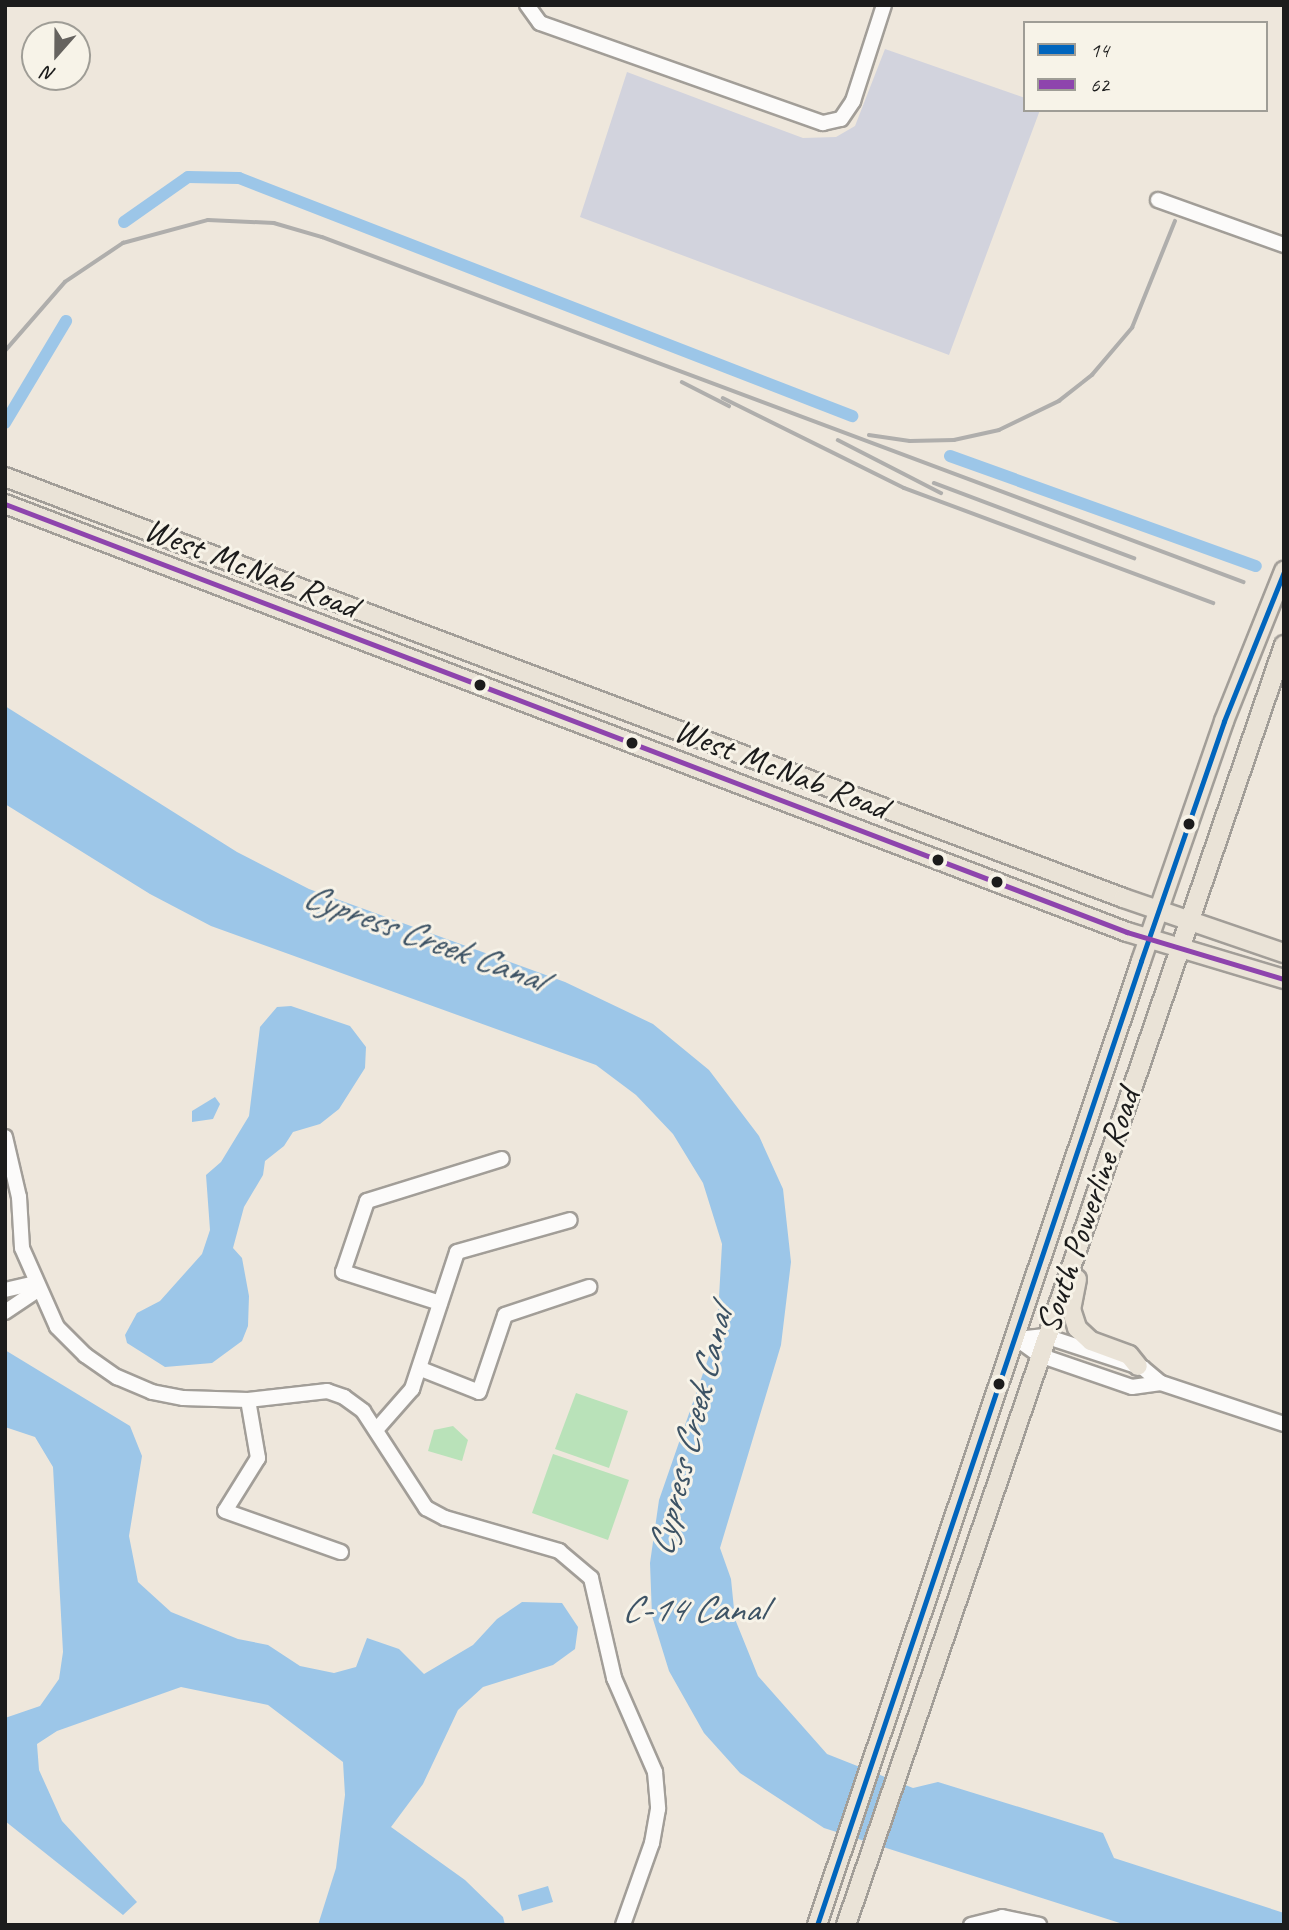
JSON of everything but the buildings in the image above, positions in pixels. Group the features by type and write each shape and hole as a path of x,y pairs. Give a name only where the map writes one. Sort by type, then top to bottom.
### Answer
{"main road":[{"path":"9,506 13,480"},
{"name":"West McNab Road","path":"13,480 1159,910 1284,953"},
{"name":"West McNab Road","path":"9,506 1149,938 1284,979"},
{"name":"South Powerline Road","path":"817,1925 1017,1339 1149,938 1224,721 1284,571"},
{"name":"South Powerline Road","path":"846,1925 1045,1336 1284,645"},
{"path":"1093,1197 1097,1220 1071,1297 1073,1320 1091,1341 1129,1355 1138,1366"}],"street":[{"path":"528,9 540,23 823,124 841,119 853,101 884,5"},
{"path":"1158,200 1284,245"},
{"path":"5,1137 19,1196 22,1248 36,1287 57,1327 85,1355 117,1377 152,1392 183,1398 248,1400 327,1391 363,1411 426,1507 445,1518 559,1551 591,1578 614,1678 655,1772 658,1809 652,1843 623,1925"},
{"path":"440,1303 344,1272 367,1200 502,1159"},
{"path":"376,1430 412,1389 421,1369 457,1252 570,1220"},
{"path":"5,1290 36,1287"},
{"path":"5,1312 36,1287"},
{"path":"421,1369 479,1392 505,1315 589,1287"},
{"path":"1017,1339 1045,1336 1138,1366 1161,1383 1284,1424"},
{"path":"1017,1339 1039,1355 1132,1387 1161,1383"},
{"path":"248,1400 258,1458 225,1511 341,1552"},
{"path":"971,1925 1002,1917 1039,1925"}],"shaded area":[{"path":"885,49 1023,97 1023,112 1039,112 949,355 580,217 627,72 803,138 836,137 855,126"}],"green space":[{"path":"576,1393 628,1411 609,1468 555,1449"},
{"path":"453,1426 468,1440 462,1461 428,1451 434,1430"},
{"path":"553,1454 629,1480 608,1540 532,1513"}],"water":[{"name":"C-14 Canal","path":"5,706 237,852 309,889 565,982 653,1024 709,1070 759,1136 783,1189 791,1262 781,1345 720,1548 731,1579 735,1619 758,1676 827,1754 913,1788 938,1782 1103,1833 1114,1858 1284,1913 1284,1925 1126,1925 824,1828 740,1773 704,1733 669,1671 652,1616 650,1563 659,1500 717,1333 722,1244 703,1183 673,1134 636,1095 596,1065 211,926 150,894 5,804"},
{"path":"291,1006 350,1026 366,1047 365,1068 339,1109 320,1124 293,1132 284,1146 265,1161 263,1175 244,1207 233,1248 242,1258 249,1296 248,1326 242,1341 212,1363 165,1367 127,1343 125,1335 137,1313 160,1301 202,1254 210,1230 206,1175 221,1162 249,1116 260,1027 277,1007"},
{"path":"215,1097 220,1104 213,1119 192,1122 192,1111"},
{"path":"5,1350 130,1426 142,1456 129,1536 138,1582 171,1612 238,1639 268,1645 300,1666 334,1673 356,1667 367,1638 399,1649 424,1674 473,1645 497,1619 522,1602 562,1603 578,1627 575,1649 553,1665 483,1687 458,1710 423,1784 391,1827 465,1880 503,1917 505,1925 318,1925 336,1868 345,1795 343,1762 268,1705 181,1687 57,1731 37,1744 39,1770 62,1821 137,1902 123,1915 5,1821 5,1718 40,1706 59,1679 63,1652 53,1467 35,1437 5,1427"},
{"path":"548,1886 553,1902 522,1911 518,1895"}],"waterway":[{"path":"124,222 188,177 239,178 852,416"},
{"path":"5,423 66,321"},
{"path":"950,456 1256,566"}],"railway":[{"path":"5,351 65,282 123,243 208,220 274,223 322,237 1244,582"},
{"path":"869,435 910,441 954,440 999,430 1059,401 1092,375 1132,328 1175,221"},
{"path":"682,382 729,406"},
{"path":"723,398 904,488 1213,603"},
{"path":"838,440 941,493"},
{"path":"934,483 1134,558"}],"transit line":[{"name":"62","path":"5,504 1127,932 1284,979"},
{"name":"14","path":"817,1925 1141,961 1224,721 1284,572"}],"water label":[{"name":"Cypress Creek Canal","path":"424,937"},
{"name":"Cypress Creek Canal","path":"690,1432"}]}
